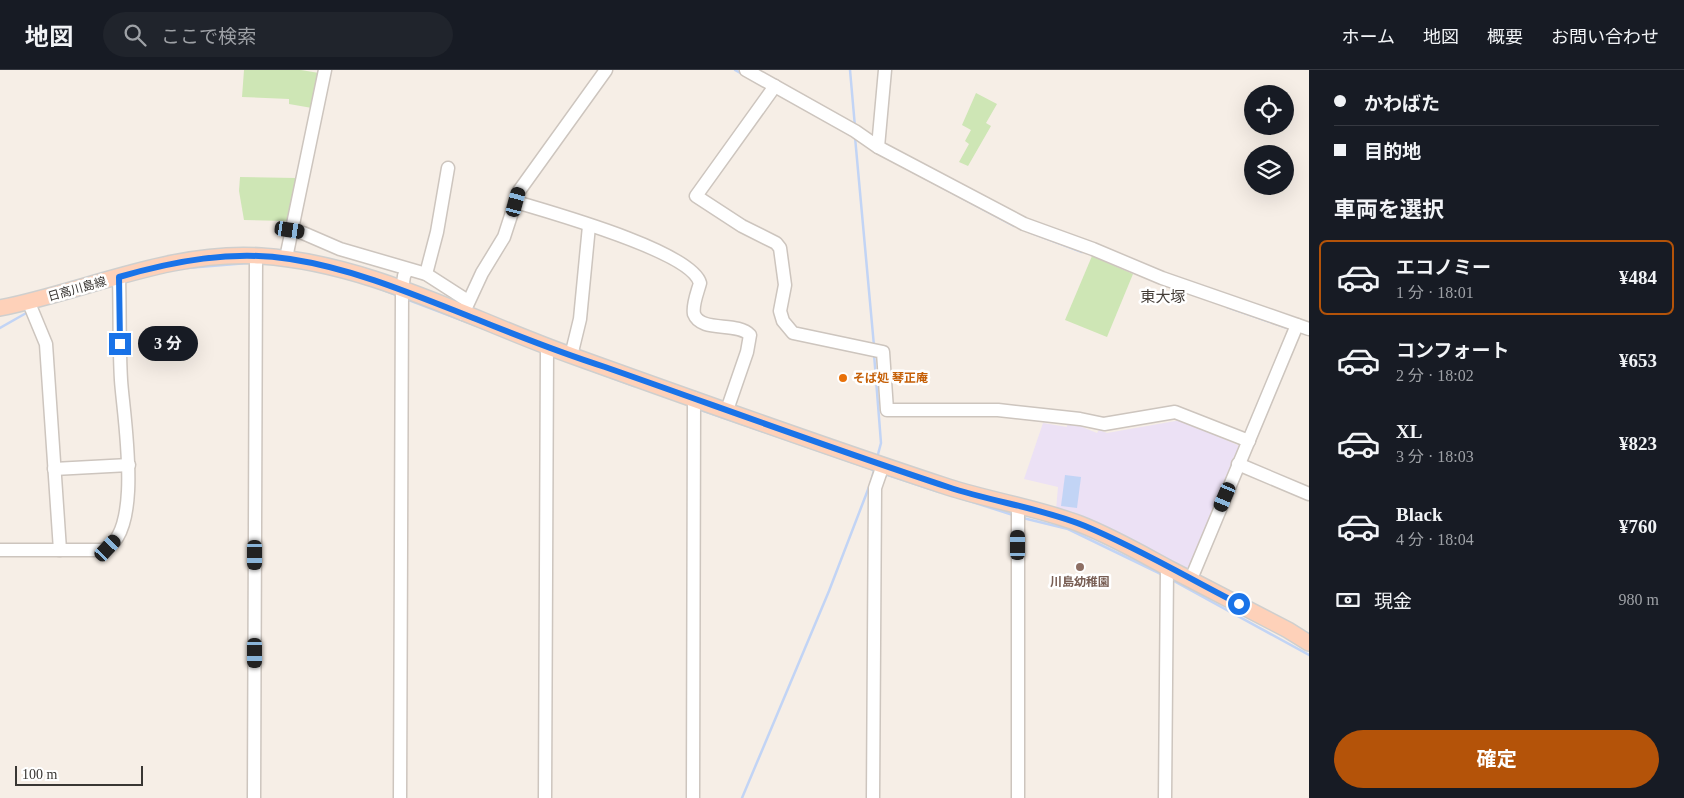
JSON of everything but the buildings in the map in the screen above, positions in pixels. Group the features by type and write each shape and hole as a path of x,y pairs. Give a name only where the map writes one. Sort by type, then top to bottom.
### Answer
{"main road":[{"name":"日高川島線","path":"0,308 29,302 174,262 201,258 256,256 286,258 334,268 466,308 571,356 883,465 954,489 1081,525 1108,536 1288,630 1309,644"}],"street":[{"path":"286,258 290,230 325,70"},
{"path":"290,230 303,233 340,249 426,274 466,308 504,237 519,191 606,70"},
{"path":"746,70 855,131 878,147 1024,224 1093,249 1162,278 1303,327 1238,464 1190,579"},
{"path":"878,147 885,70"},
{"path":"775,86 696,196 742,226 776,243 780,248 785,285 780,311 783,321 793,333 883,352 887,410 998,410 1080,419 1104,424 1175,412 1249,441"},
{"path":"426,274 437,232 448,168"},
{"path":"516,202 637,242 689,269 698,277 700,283 694,308 698,319 716,327 738,327 750,335 744,362 727,410"},
{"path":"571,356 580,319 589,226"},
{"path":"334,268 340,249"},
{"path":"254,798 256,256"},
{"path":"400,798 402,290 407,270"},
{"path":"0,550 102,550 108,548 118,538 125,521 129,465 121,378 119,277"},
{"path":"29,302 46,344 60,550"},
{"path":"545,798 547,346"},
{"path":"692,798 694,398"},
{"path":"1238,464 1309,494"},
{"path":"54,469 129,465"},
{"path":"873,798 875,488 883,465"},
{"path":"1018,506 1018,798"},
{"path":"1165,798 1167,567"}],"shaded area":[{"path":"1181,420 1242,447 1188,572 1056,510 1058,487 1024,479 1043,423 1067,427 1067,425 1077,425 1097,433 1099,430 1107,433"}],"green space":[{"path":"244,70 301,70 319,73 312,108 289,104 289,99 242,97"},
{"path":"976,93 997,104 986,123 991,126 968,166 959,162 969,144 965,141 971,130 962,125"},
{"path":"240,177 296,178 287,221 244,220 239,191"},
{"path":"1092,256 1133,274 1107,337 1065,320"}],"water":[{"path":"1065,475 1081,477 1077,508 1061,506"}],"waterway":[{"path":"735,70 742,74"},
{"path":"850,70 855,127"},
{"path":"855,137 874,346"},
{"path":"911,171 1014,226"},
{"path":"1029,232 1082,252"},
{"path":"187,268 248,263"},
{"path":"378,288 399,296"},
{"path":"406,299 485,329"},
{"path":"1227,307 1290,329"},
{"path":"0,328 28,312"},
{"path":"874,354 881,443 877,458"},
{"path":"569,362 634,386"},
{"path":"698,409 877,471"},
{"path":"871,482 874,470"},
{"path":"885,474 939,492"},
{"path":"742,798 829,591 869,487"},
{"path":"963,499 1013,515"},
{"path":"1023,518 1068,529 1163,575"},
{"path":"1172,580 1309,655"}],"place":[{"name":"そば処 琴正庵","path":"843,378"},
{"name":"川島幼稚園","path":"1080,567"}],"district":[{"name":"東大塚","path":"1163,297"}],"route":[{"path":"120,344 119,277 166,264 206,258 256,256 286,258 329,266 402,290 571,356 820,444 954,489 1056,516 1081,525 1150,557 1239,604"}]}
